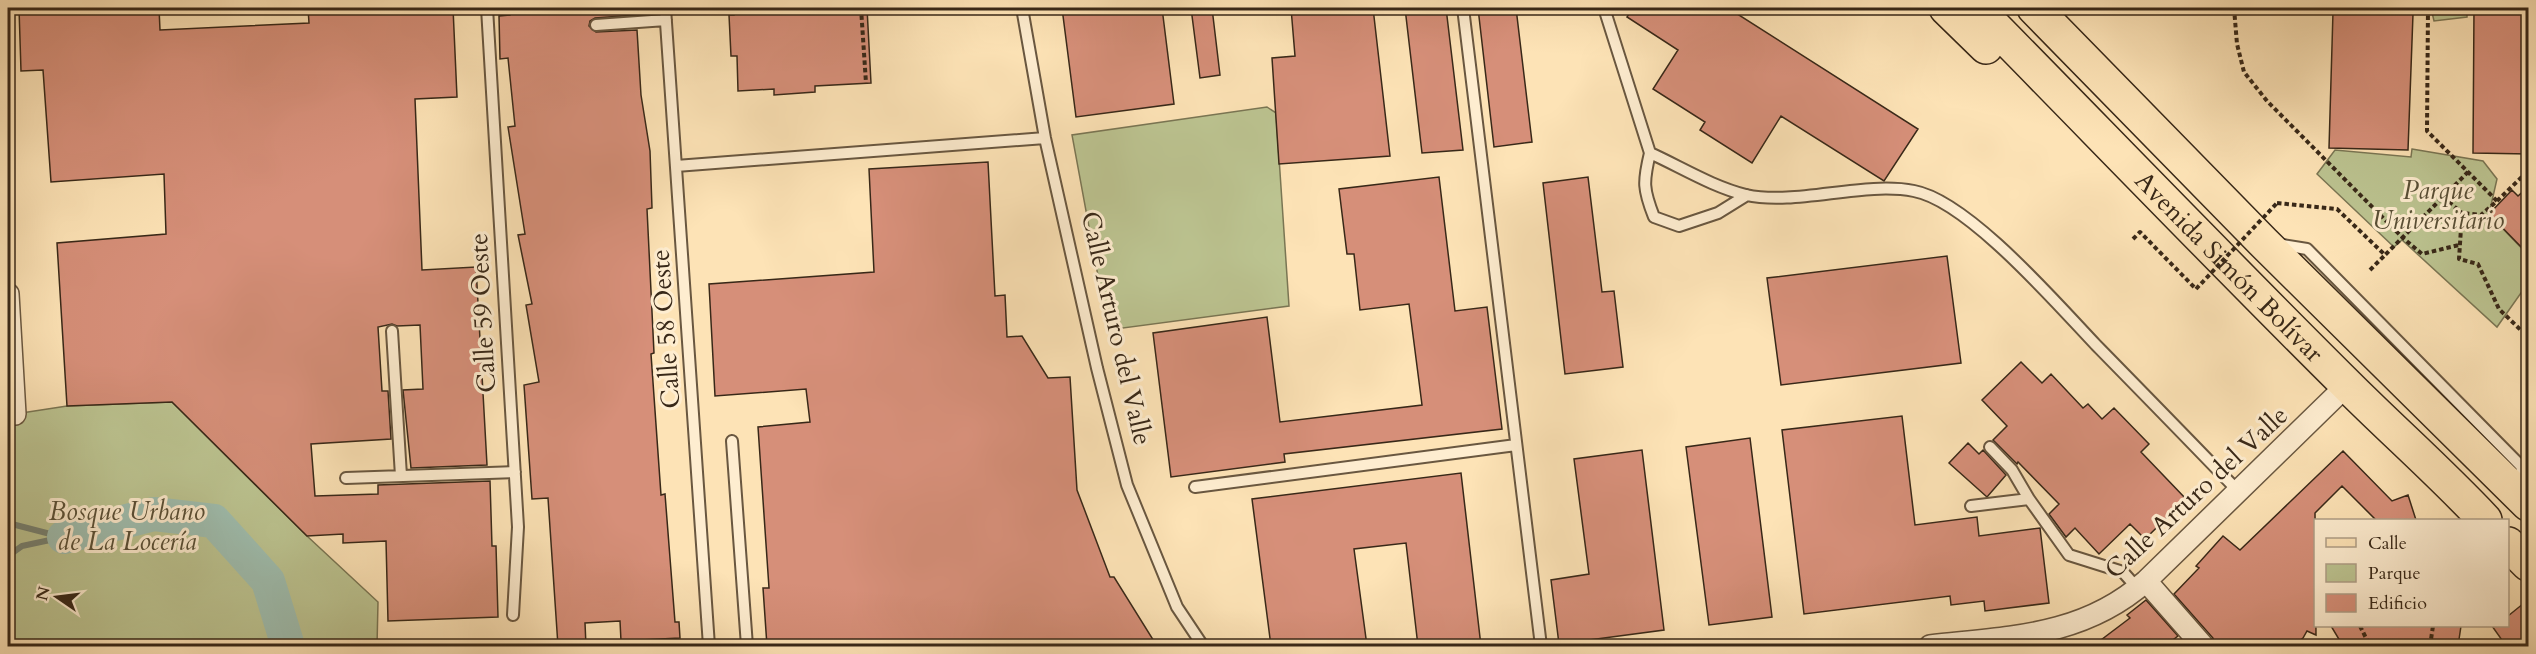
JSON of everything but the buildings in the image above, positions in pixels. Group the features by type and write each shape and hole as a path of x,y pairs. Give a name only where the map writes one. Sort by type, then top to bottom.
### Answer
{"main road":[{"path":"1946,8 2027,88 2061,96"},
{"name":"Avenida Simón Bolívar","path":"1976,8 2347,385 2456,489 2484,519"},
{"name":"Avenida Simón Bolívar","path":"2034,8 2263,242 2529,503"},
{"path":"2509,545 2529,564"}],"street":[{"path":"8,294 15,414"},
{"name":"Calle Arturo del Valle","path":"1930,646 2046,633 2100,614 2142,585 2347,385"},
{"path":"2142,585 2203,646"}],"lane":[{"name":"Calle 59 Oeste","path":"488,8 518,527 513,615"},
{"name":"Calle 58 Oeste","path":"665,8 709,646"},
{"name":"Calle Arturo del Valle","path":"1022,8 1045,138 1097,368 1127,485 1177,607 1203,646"},
{"path":"1463,8 1540,646"},
{"path":"1604,8 1650,153 1644,192 1654,217 1679,226 1718,213 1747,195"},
{"path":"596,25 666,20"},
{"path":"676,166 1045,138"},
{"path":"1650,153 1716,184 1747,195 1780,196 1883,189 1914,191 1943,201 1978,227 2238,491"},
{"path":"392,331 401,476"},
{"path":"732,441 747,646"},
{"path":"1195,488 1516,445"},
{"path":"1990,447 2012,470 2029,500 2069,555 2123,572 2142,585"},
{"path":"346,478 515,472"},
{"path":"1971,506 2029,500"}],"path":[{"path":"861,8 866,83"},
{"path":"2234,8 2237,44 2244,72 2267,101 2403,238 2422,254 2458,245"},
{"path":"2428,8 2427,131 2497,201"},
{"path":"2443,197 2462,213 2481,215 2529,171"},
{"path":"2370,270 2468,172"},
{"path":"2133,239 2140,232 2196,289 2277,203 2337,209 2385,255"},
{"path":"2462,213 2458,245 2459,259 2478,264 2499,309 2529,337"},
{"path":"2360,627 2370,646"},
{"path":"2430,646 2433,627"}],"green space":[{"path":"2431,8 2467,8 2467,17 2434,21"},
{"path":"1267,107 1276,113 1289,306 1108,330 1072,135"},
{"name":"Parque Universitario","path":"2412,149 2483,161 2497,179 2489,214 2528,255 2528,283 2497,327 2402,240 2394,247 2317,174 2335,150 2411,157"},
{"name":"Bosque Urbano de La Locería","path":"172,402 307,536 378,602 377,646 8,646 8,417 67,406"}],"waterway":[{"path":"64,537 154,514 214,521 268,581 288,646"},
{"path":"8,523 62,537"},
{"path":"8,556 22,546 64,537"}]}
